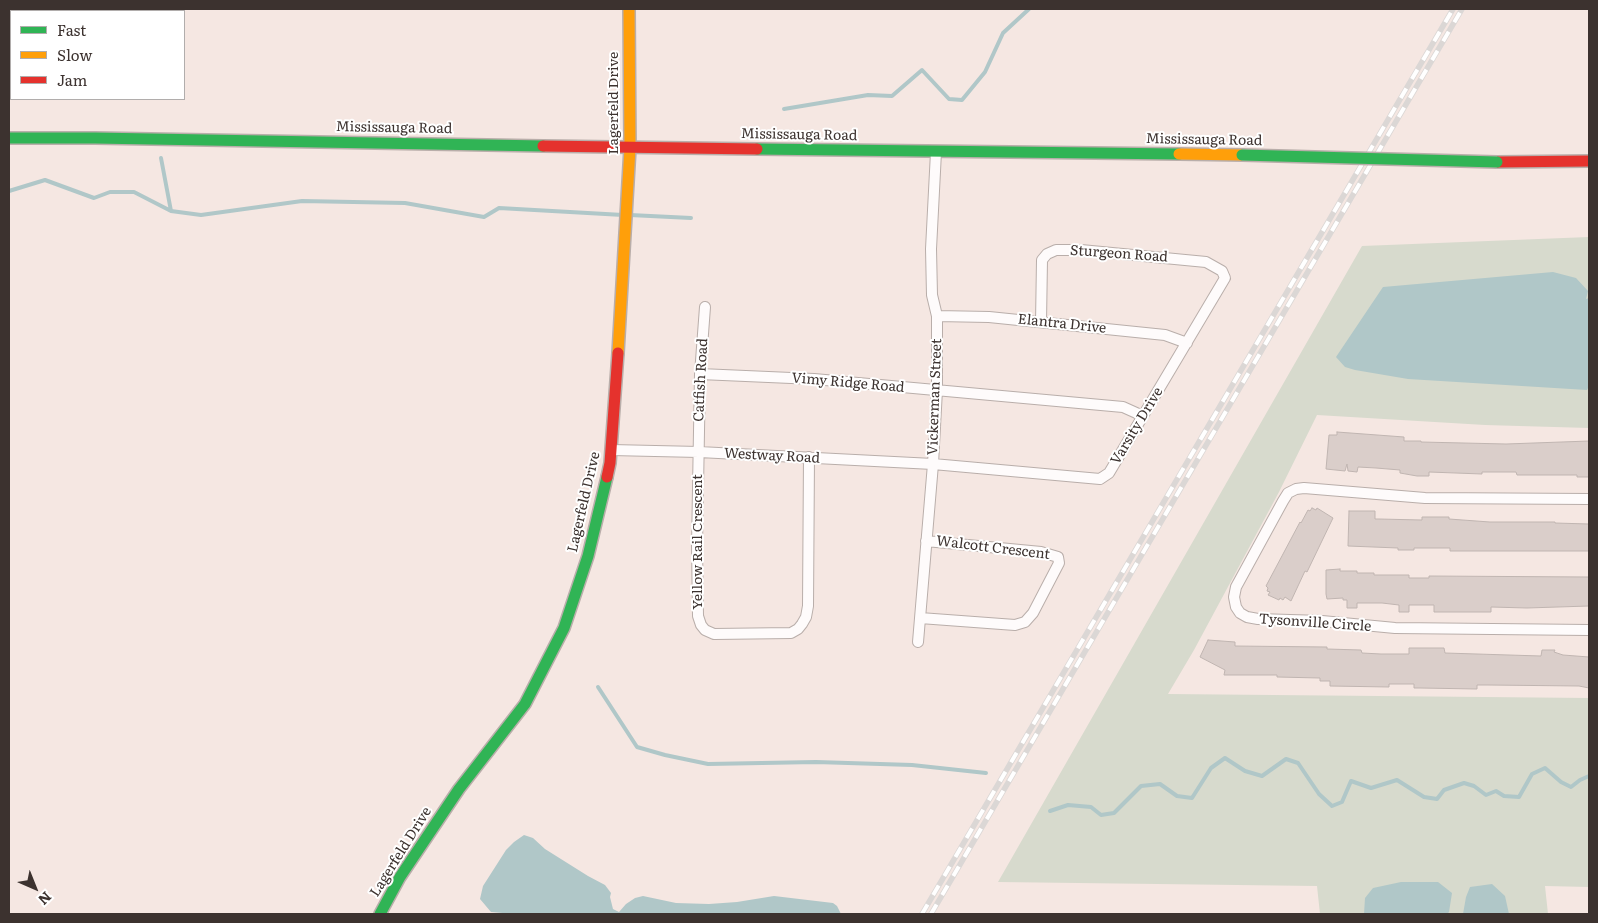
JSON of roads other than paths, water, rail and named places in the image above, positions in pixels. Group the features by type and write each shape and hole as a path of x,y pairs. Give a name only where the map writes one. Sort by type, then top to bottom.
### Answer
{"main road":[{"name":"Lagerfeld Drive","path":"380,914 400,877 459,789 525,704 564,628 588,556 610,463 618,357 630,148 629,9"},
{"name":"Mississauga Road","path":"9,138 1242,155 1497,162 1589,161"}],"street":[{"name":"Vickerman Street","path":"918,642 933,464 936,390 936,316 932,295 931,249 936,152"},
{"name":"Sturgeon Road","path":"1041,322 1042,260 1047,254 1056,250 1081,250 1206,262 1222,271 1226,278"},
{"name":"Varsity Drive","path":"933,464 1100,479 1109,473 1226,278"},
{"name":"Catfish Road","path":"699,452 700,374 705,307"},
{"name":"Elantra Drive","path":"936,316 989,317 1165,335 1187,343"},
{"name":"Vimy Ridge Road","path":"700,374 814,379 1123,407 1143,416"},
{"name":"Westway Road","path":"611,450 699,452 933,464"},
{"name":"Yellow Rail Crescent","path":"699,452 698,616 705,630 714,634 791,633 798,629 806,617 808,606 810,457"},
{"name":"Tysonville Circle","path":"1589,499 1425,498 1304,488 1296,489 1288,493 1283,501 1236,587 1234,597 1236,607 1240,613 1247,617 1258,619 1322,621 1395,628 1589,630"},
{"name":"Walcott Crescent","path":"920,618 1015,624 1025,622 1033,613 1060,563 1058,557 1041,552 926,541"}],"water":[{"path":"1553,272 1576,278 1588,291 1586,299 1589,298 1589,386 1587,390 1408,379 1345,367 1336,357 1383,287"},
{"path":"524,835 533,838 545,849 605,885 611,893 613,909 619,912 635,898 643,896 676,903 709,904 774,896 833,903 841,914 514,914 491,912 480,899 483,886 506,850"},
{"path":"1401,882 1438,882 1452,893 1449,912 1447,914 1364,914 1365,898 1373,888"},
{"path":"1492,884 1505,896 1509,914 1463,914 1470,887"}],"waterway":[{"path":"784,109 868,95 892,96 922,70 949,99 962,100 985,72 1003,33 1029,9"},
{"path":"161,158 171,211"},
{"path":"9,191 45,180 94,198 110,192 134,192 171,211 201,215 302,201 405,203 484,217 499,208 623,215"},
{"path":"630,215 691,218"},
{"path":"598,687 637,747 665,755 708,764 816,762 912,765 986,773"},
{"path":"1050,811 1068,805 1091,807 1101,815 1114,813 1141,786 1160,784 1177,796 1192,798 1211,768 1225,758 1245,771 1262,776 1286,759 1298,763 1319,794 1332,806 1342,802 1351,781 1371,788 1397,780 1424,797 1437,799 1444,790 1464,783 1474,786 1486,795 1496,791 1504,796 1519,797 1532,774 1545,768 1561,782 1571,787 1589,776"}],"railway":[{"path":"922,914 1453,9"},
{"path":"931,914 1462,9"}]}
